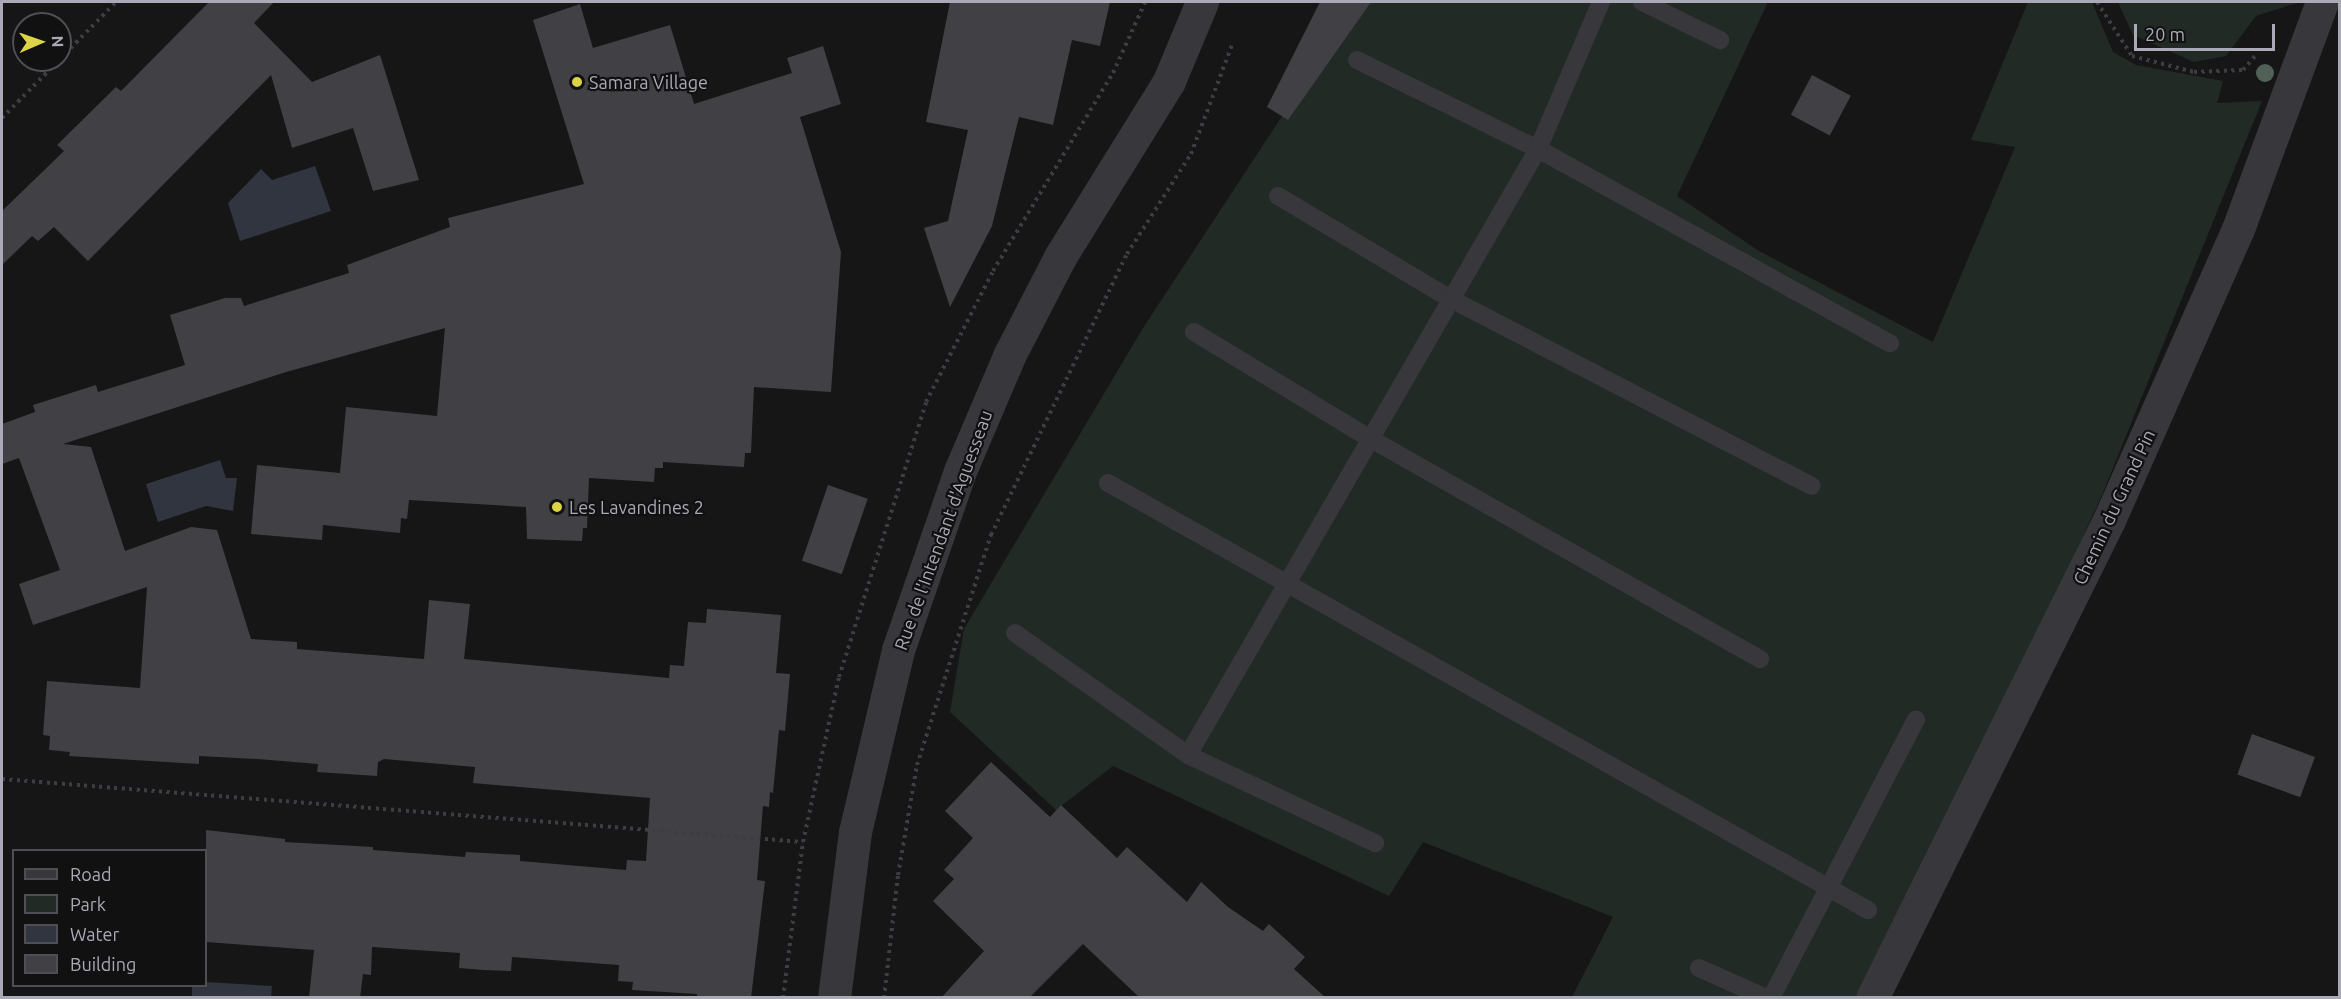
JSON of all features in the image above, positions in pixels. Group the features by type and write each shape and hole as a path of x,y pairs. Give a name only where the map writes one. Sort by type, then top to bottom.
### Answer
{"street":[{"name":"Rue de l'Intendant d'Aguesseau","path":"834,998 855,832 898,651 960,471 1020,335 1060,257 1169,81 1202,2"},
{"name":"Chemin du Grand Pin","path":"1872,998 2109,520 2238,229 2322,2"}],"lane":[{"path":"1188,755 1538,149 1601,2"},
{"path":"1642,2 1720,40"},
{"path":"1357,60 1538,149 1890,343"},
{"path":"1278,196 1451,299 1811,486"},
{"path":"1194,332 1371,439 1760,659"},
{"path":"1108,483 1868,910"},
{"path":"1016,633 1188,755 1375,843"},
{"path":"1771,998 1916,719"},
{"path":"1700,968 1766,998"}],"path":[{"path":"72,46 116,2"},
{"path":"2097,2 2132,56 2194,72 2243,70 2258,53"},
{"path":"884,998 898,875 917,765 991,535 1127,254 1191,154 1235,35"},
{"path":"2,118 46,72"},
{"path":"2,779 803,842"}],"green space":[{"path":"1357,2 1768,2 1677,196 1759,251 1933,342 2015,147 1971,140 2028,2 2092,2 2113,52 2136,65 2223,81 2217,103 2262,101 2102,495 1998,721 1858,997 1572,997 1613,917 1423,842 1389,896 1113,766 1056,810 950,712 964,629 1143,328"},
{"path":"2118,2 2300,2 2256,16 2226,56 2194,62 2133,35"}],"water":[{"path":"315,166 331,211 240,241 228,203 261,169 272,180"},
{"path":"220,460 226,478 237,478 233,511 206,506 158,522 146,484"},
{"path":"207,982 272,986 271,997 192,997 192,987 207,987"}],"building":[{"path":"209,2 274,2 254,23 312,82 380,55 419,180 373,191 353,128 292,148 271,75 88,261 54,227 38,241 32,236 2,265 2,211 64,151 57,145 116,87 121,91"},
{"path":"950,2 1110,2 1100,46 1072,40 1053,125 1019,117 992,226 950,307 924,228 948,221 968,130 926,122"},
{"path":"1320,2 1371,2 1288,120 1267,107"},
{"path":"580,4 593,48 670,25 694,104 792,73 787,58 823,46 841,104 800,117 841,252 831,392 754,387 751,453 745,453 744,467 663,462 663,468 655,468 654,482 589,478 587,528 583,528 582,541 527,539 526,507 409,500 407,519 401,518 400,533 323,525 322,540 251,534 257,465 340,473 346,407 437,416 445,328 286,372 63,444 91,447 125,551 191,527 217,530 251,639 297,642 297,649 424,659 429,600 470,604 464,659 669,678 670,665 684,666 688,622 706,623 707,609 781,615 776,673 790,674 785,731 779,730 773,793 770,792 769,807 763,806 757,880 765,881 751,998 697,998 697,994 632,990 633,982 618,981 619,965 512,957 511,971 484,970 459,968 460,953 372,947 371,975 363,974 360,998 309,998 314,950 207,942 206,830 285,839 285,842 373,847 373,850 465,857 466,852 520,855 520,861 626,870 627,860 646,861 650,798 473,783 475,767 384,759 378,762 377,776 317,772 318,764 258,759 199,756 199,764 69,756 70,752 49,750 50,736 43,735 47,681 140,688 147,587 33,625 19,584 60,570 19,458 2,464 2,424 35,412 33,405 96,385 98,392 185,365 170,315 225,298 241,298 244,306 349,273 347,265 450,227 448,218 584,184 533,20"},
{"path":"1812,75 1851,96 1830,135 1791,115"},
{"path":"828,485 868,499 842,574 802,561"},
{"path":"2252,734 2315,757 2300,797 2237,774"},
{"path":"991,762 1050,817 1061,805 1117,858 1127,847 1187,902 1201,882 1228,907 1263,931 1269,924 1305,957 1294,969 1326,998 1140,998 1083,944 1029,998 941,998 984,951 933,901 954,879 944,870 973,838 945,811"}],"place":[{"name":"Samara Village","path":"577,82"},
{"name":"Les Lavandines 2","path":"557,507"}]}
